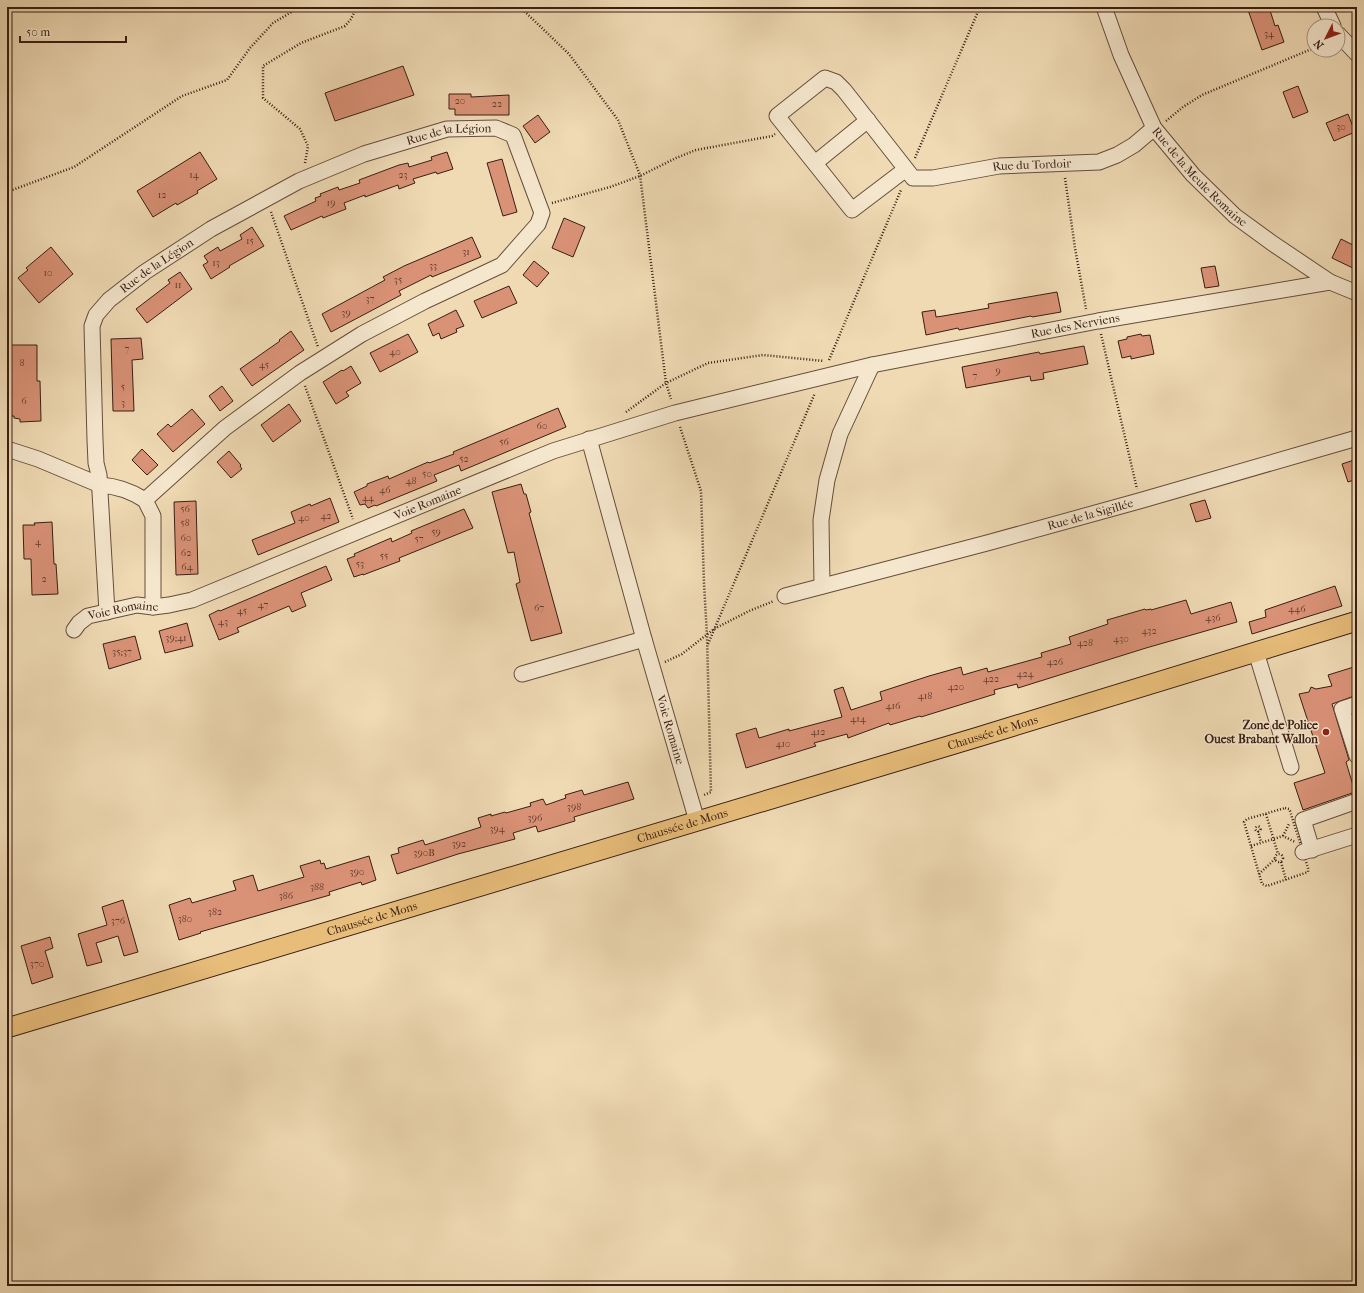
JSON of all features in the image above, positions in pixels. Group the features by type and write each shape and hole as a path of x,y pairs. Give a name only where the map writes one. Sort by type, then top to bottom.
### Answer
{"main road":[{"name":"Chaussée de Mons","path":"7,1028 1357,621"}],"street":[{"name":"Rue de la Meule Romaine","path":"1104,7 1121,54 1154,129 1193,175 1234,216 1330,282 1356,296"},
{"path":"1324,7 1329,18"},
{"path":"1346,42 1357,54"},
{"path":"825,78 836,82 908,170 852,210 778,116 825,78"},
{"path":"815,163 868,120"},
{"name":"Rue de la Légion","path":"107,612 100,485 96,463 91,342 92,326 96,315 108,300 145,272 211,228 299,181 364,154 447,129 496,128 513,135 540,207"},
{"name":"Rue du Tordoir","path":"908,170 913,178 933,178 999,166 1098,162 1117,156 1154,129"},
{"path":"145,500 225,428 300,373 362,334 425,301 502,265 538,224 542,212 540,207"},
{"name":"Rue des Nerviens","path":"589,439 676,413 822,376 872,365 1094,322 1330,282"},
{"path":"822,586 821,520 827,480 840,434 872,365"},
{"name":"Rue de la Sigillée","path":"785,596 987,543 1357,438"},
{"name":"Voie Romaine","path":"74,630 78,623 88,616 137,605 153,607 169,606 192,600 553,451 589,439 644,639 697,821"},
{"path":"7,449 38,459 100,485 134,493 145,500 153,516 153,607"},
{"path":"522,674 644,639"},
{"path":"1256,652 1291,767"},
{"path":"1357,704 1342,709 1357,756"},
{"path":"1357,801 1303,820 1305,849 1357,835"}],"path":[{"path":"7,192 74,167 182,96 227,80 250,48 273,23 300,7"},
{"path":"328,7 331,9 356,9 366,7"},
{"path":"520,7 569,54 618,120 640,176 666,383 701,491 711,792 691,801"},
{"path":"621,416 666,383 708,363 764,355 828,362 908,170 980,7"},
{"path":"299,181 305,167 308,146 300,129 263,98 263,66 301,43 345,26 351,19 356,9"},
{"path":"1154,129 1202,95 1306,51"},
{"path":"540,207 610,187 640,176 696,150 772,136 785,125"},
{"path":"1063,163 1075,248 1139,501"},
{"path":"266,198 322,359"},
{"path":"300,373 357,532"},
{"path":"707,646 822,376"},
{"path":"652,667 682,654 714,630 749,611 785,596"},
{"path":"1287,808 1289,809 1292,818 1305,849 1308,872 1266,886 1262,884 1244,822 1247,819 1287,808"},
{"path":"1266,814 1278,854 1280,854 1283,858 1281,862 1286,880"},
{"path":"1250,846 1283,836 1292,818"},
{"path":"1258,831 1261,842"},
{"path":"1283,836 1305,849"},
{"path":"1259,874 1275,859 1278,854"},
{"path":"1275,859 1278,862 1281,862"}],"building":[{"path":"1247,7 1269,7 1275,26 1278,25 1284,42 1262,50"},
{"path":"403,66 414,95 335,121 325,93"},
{"path":"1298,86 1308,112 1293,118 1283,92"},
{"path":"449,94 471,94 471,97 509,95 509,115 455,115 455,109 449,109"},
{"path":"1348,114 1355,132 1334,141 1326,123"},
{"path":"538,115 550,132 535,143 523,126"},
{"path":"200,152 217,179 197,191 198,193 177,205 176,203 153,217 137,191"},
{"path":"447,152 453,169 437,174 436,172 413,179 415,183 399,189 398,185 365,197 365,195 344,203 346,209 323,218 322,216 291,230 284,216 316,201 315,198 321,196 320,194 338,187 339,190 360,183 359,180 399,165 408,163 409,167 432,160 431,157"},
{"path":"502,159 517,212 503,216 487,163"},
{"path":"564,218 585,227 573,257 552,248"},
{"path":"252,227 264,246 229,266 230,267 211,279 203,265 208,262 204,256 218,247 220,251 242,239 240,235"},
{"path":"472,237 481,257 432,277 431,275 399,291 401,295 331,332 322,314 385,280 383,277 404,266"},
{"path":"1341,239 1357,247 1357,270 1332,258"},
{"path":"51,247 73,274 39,303 18,278 28,270 26,268"},
{"path":"534,261 549,273 537,287 523,275"},
{"path":"1215,266 1219,286 1205,288 1201,268"},
{"path":"180,272 192,289 147,323 136,309 170,283 168,280"},
{"path":"509,286 517,303 482,318 474,301"},
{"path":"1057,292 1061,312 1031,316 959,330 958,328 926,335 922,312 935,310 936,317 943,316 989,308 988,304"},
{"path":"456,310 464,326 456,329 457,332 441,339 439,333 433,336 428,324"},
{"path":"291,331 304,350 252,386 240,369 280,341 279,340"},
{"path":"408,334 418,352 380,372 370,353"},
{"path":"1141,334 1142,336 1150,335 1154,354 1131,359 1131,356 1122,358 1118,341 1127,339 1127,337"},
{"path":"141,338 143,359 132,360 134,411 113,411 111,339"},
{"path":"10,345 37,345 37,381 40,381 41,421 20,422 20,419 14,418 14,416 7,416 7,347 10,347"},
{"path":"1084,346 1088,364 1043,373 1044,379 1031,381 1030,376 966,388 962,367 1039,352 1040,354"},
{"path":"351,366 361,383 346,392 349,396 336,404 323,382"},
{"path":"222,386 233,401 220,411 209,396"},
{"path":"289,404 301,421 273,442 261,425"},
{"path":"558,408 566,427 461,471 459,465 434,475 437,481 368,508 365,504 360,505 354,492 367,486 367,484 388,476 389,479 428,462 429,463 454,454 453,452"},
{"path":"192,409 205,424 173,452 157,434 168,424 171,427"},
{"path":"142,449 158,465 147,475 132,460"},
{"path":"229,451 241,465 240,466 242,469 231,478 217,462"},
{"path":"1357,459 1357,479 1348,482 1342,464"},
{"path":"521,484 524,494 526,494 531,512 529,513 562,633 531,641 516,584 520,582 514,552 508,553 492,492"},
{"path":"330,498 339,522 258,555 252,540 295,523 291,512"},
{"path":"1205,500 1211,518 1196,522 1190,504"},
{"path":"196,501 198,574 176,575 174,502"},
{"path":"464,509 473,528 399,558 400,561 354,577 347,559 355,556 354,554 391,538 392,542 412,533 411,531"},
{"path":"52,522 54,564 56,564 58,594 32,595 31,559 24,559 23,525 35,525 34,523"},
{"path":"326,566 332,580 301,593 306,606 292,612 289,606 237,628 239,632 219,640 209,615"},
{"path":"1335,586 1342,606 1252,634 1249,622 1266,617 1265,610"},
{"path":"1186,600 1191,614 1231,602 1237,622 1146,648 1018,688 1017,684 994,690 995,694 921,717 920,716 890,725 889,723 848,738 847,734 814,743 816,746 746,768 736,734 756,728 759,738 789,729 789,731 842,717 834,690 843,687 851,710 882,700 880,692 961,667 963,675 987,668 988,672 1042,657 1041,653 1071,644 1069,637 1108,624 1107,620 1145,609 1151,610"},
{"path":"187,623 193,646 165,653 159,631"},
{"path":"135,636 141,659 109,669 103,644"},
{"name":"Zone de Police Ouest Brabant Wallon","path":"1357,666 1357,695 1332,704 1349,760 1346,762 1355,792 1303,810 1294,783 1325,773 1299,694 1309,692 1311,687 1316,689 1332,686 1328,675"},
{"path":"628,782 634,799 574,817 575,821 538,832 536,826 513,833 515,839 458,854 397,874 391,855 399,853 398,848 423,840 425,845 481,827 478,818 491,814 491,816 506,813 531,806 530,803 543,799 546,805 566,798 565,795 582,790 584,795"},
{"path":"369,856 376,880 362,885 361,882 329,892 330,895 200,932 201,933 179,940 169,905 190,898 192,903 236,890 233,881 253,875 258,891 304,877 300,866 320,860 321,864 324,863 326,869"},
{"path":"123,900 138,952 124,956 118,936 96,943 102,962 87,966 78,934 107,925 102,907"},
{"path":"50,937 53,948 45,951 53,977 32,984 21,946"}],"place":[{"name":"Zone de Police Ouest Brabant Wallon","path":"1326,732"}]}
